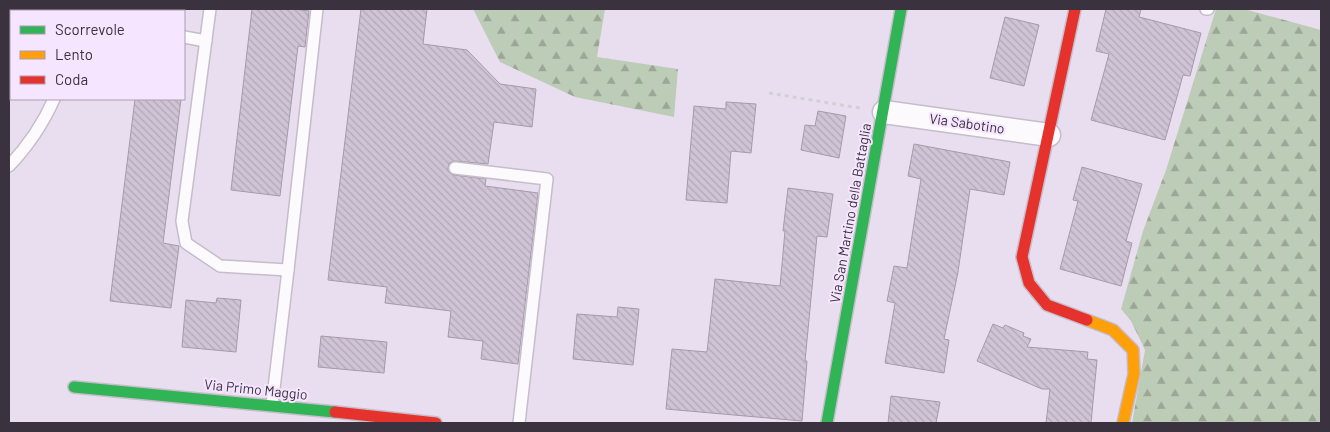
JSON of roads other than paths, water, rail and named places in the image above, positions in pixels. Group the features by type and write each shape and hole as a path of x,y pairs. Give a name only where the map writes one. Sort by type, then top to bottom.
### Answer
{"street":[{"name":"Via San Martino della Battaglia","path":"827,423 901,9"},
{"path":"1075,9 1022,257 1029,283 1047,305 1113,330 1133,350 1134,374 1123,423"},
{"name":"Via Sabotino","path":"884,112 1049,135"},
{"name":"Via Primo Maggio","path":"74,386 436,423"}],"lane":[{"path":"210,9 182,221 186,243 220,266 288,270"},
{"path":"272,405 318,9"},
{"path":"185,37 206,41"},
{"path":"9,166 20,155 45,119 54,100"},
{"path":"455,168 547,180 519,423"}]}
